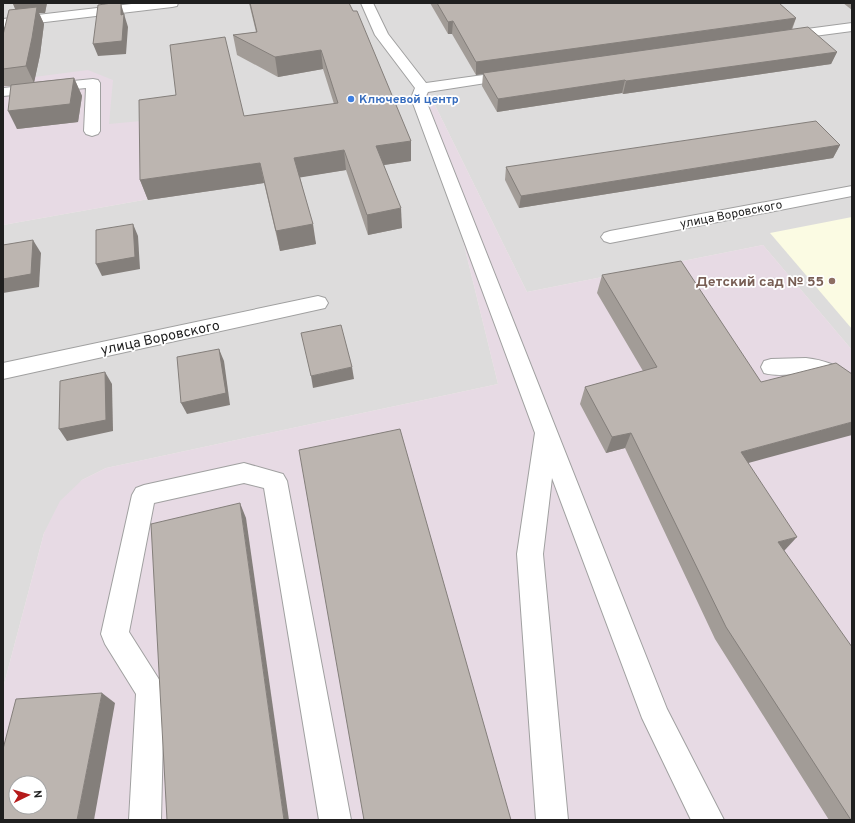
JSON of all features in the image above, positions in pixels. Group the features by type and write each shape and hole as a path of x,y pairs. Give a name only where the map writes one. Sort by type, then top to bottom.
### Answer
{"street":[{"path":"3,23 172,3"},
{"path":"367,3 382,35 422,88"},
{"path":"774,38 852,27"},
{"path":"422,88 523,74"},
{"path":"3,92 93,82 92,132"},
{"path":"422,88 418,98 656,718 708,820"},
{"name":"улица Воровского","path":"610,237 852,191"},
{"name":"улица Воровского","path":"3,371 318,303"},
{"path":"771,367 822,367 839,376 852,388"},
{"path":"546,431 530,554 552,820"},
{"path":"145,820 150,691 115,634 144,495 244,473 275,481 334,820"}],"shaded area":[{"path":"3,3 852,3 852,350 763,245 527,292 429,93 445,167 498,384 106,468 82,480 44,533 3,688 3,225 149,199 109,124 3,81"},
{"path":"88,70 113,80 109,124 141,121 149,199 3,225 3,81"},
{"path":"429,93 527,292 763,245 852,350 852,820 3,820 3,688 44,533 60,501 82,480 106,468 498,384 445,167 412,96"},
{"name":"Детский сад № 55","path":"852,217 852,329 770,233"}],"building":[{"path":"121,3 121,15 124,14 122,41 93,44 98,5"},
{"path":"250,3 349,3 353,11 357,11 411,141 376,146 401,208 367,215 344,150 294,158 313,224 276,231 260,163 140,180 139,100 176,95 170,45 225,37 244,116 338,103 321,50 275,57 233,35 257,32"},
{"path":"437,3 779,3 796,18 476,62 453,21 448,22"},
{"path":"37,7 26,66 3,69 3,35 9,10"},
{"path":"808,27 837,52 625,80 498,99 483,73"},
{"path":"74,78 70,104 8,111 11,85"},
{"path":"816,121 840,145 521,196 506,167"},
{"path":"133,224 135,257 96,264 96,230"},
{"path":"33,240 31,274 3,279 3,245"},
{"path":"681,261 761,382 836,363 852,374 852,422 741,452 797,537 778,542 852,647 852,820 726,627 631,433 612,437 585,387 657,367 602,275"},
{"path":"341,325 352,367 311,376 301,333"},
{"path":"219,349 226,393 181,403 177,357"},
{"path":"105,372 106,420 59,429 60,381"},
{"path":"400,429 511,820 364,820 299,450"},
{"path":"240,503 284,820 167,820 151,524"},
{"path":"102,693 77,820 3,820 3,749 16,699"}],"place":[{"name":"Ключевой центр","path":"351,99"},
{"name":"Детский сад № 55","path":"832,281"}]}
